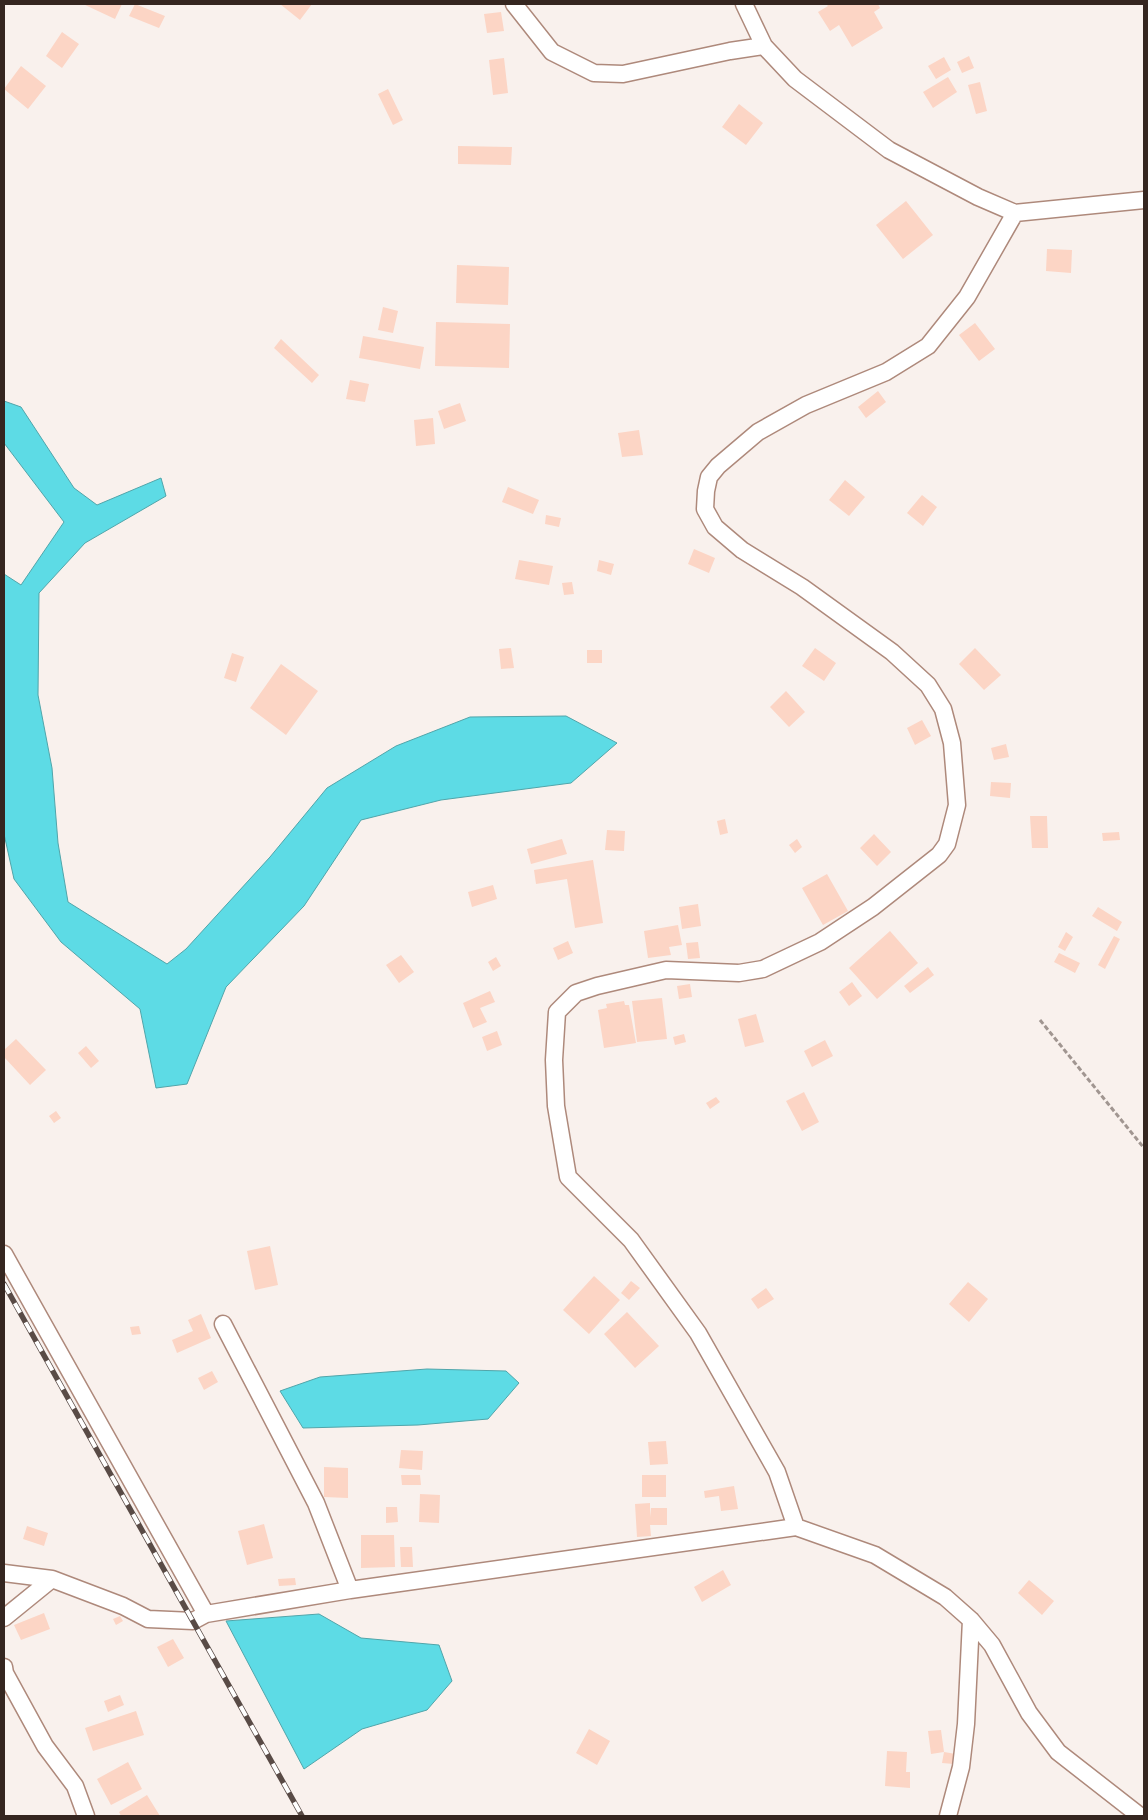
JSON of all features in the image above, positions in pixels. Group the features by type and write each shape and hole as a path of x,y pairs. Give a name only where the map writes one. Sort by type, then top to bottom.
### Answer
{"street":[{"path":"514,4 552,52 594,73 622,74 730,50 764,46"},
{"path":"744,4 764,46 795,79 889,150 978,198 1015,214 1144,200"},
{"path":"796,1527 777,1472 698,1333 631,1240 568,1177 556,1106 554,1060 558,1012 576,993 597,986 666,970 739,974 763,969 820,942 873,908 939,855 947,844 957,805 952,743 943,709 928,685 892,652 802,588 742,550 715,527 705,509 706,492 709,477 718,466 758,432 806,405 886,372 928,346 966,297 1015,214"},
{"path":"4,1254 206,1614"},
{"path":"224,1324 316,1502 350,1590"},
{"path":"4,1573 52,1579 123,1606 148,1619 193,1621 206,1614 350,1590 796,1527 875,1555 937,1592 972,1620 992,1645 1029,1713 1058,1752 1140,1816"},
{"path":"4,1618 52,1579"},
{"path":"948,1816 960,1767 966,1724 972,1620"},
{"path":"4,1667 5,1673 45,1746 75,1786 86,1816"}],"path":[{"path":"1040,1020 1144,1148"}],"water":[{"path":"4,401 21,407 74,488 97,505 161,478 166,496 85,543 39,593 38,695 52,768 58,843 68,902 167,964 186,949 270,857 327,788 396,746 470,717 566,716 617,743 571,783 441,800 361,820 304,906 226,987 187,1084 156,1088 140,1009 61,942 14,879 4,834 4,574 21,585 64,522 4,443"},
{"path":"427,1369 506,1371 519,1383 488,1419 418,1425 303,1428 280,1391 320,1377"},
{"path":"319,1614 361,1638 439,1645 452,1681 427,1710 362,1729 304,1769 226,1621"}],"building":[{"path":"83,4 122,4 115,19"},
{"path":"135,4 165,16 159,28 129,16"},
{"path":"280,4 312,4 300,20"},
{"path":"826,4 878,4 880,8 874,12 883,28 852,47 839,25 830,31 818,12 828,6"},
{"path":"501,12 504,31 487,33 484,14"},
{"path":"62,32 79,44 62,68 46,56"},
{"path":"969,56 974,68 962,73 957,62"},
{"path":"944,57 951,70 936,79 928,66"},
{"path":"504,58 508,93 493,95 489,60"},
{"path":"21,66 46,86 28,109 4,89"},
{"path":"948,77 957,92 933,108 923,92"},
{"path":"980,82 987,111 976,114 968,85"},
{"path":"388,89 403,120 393,125 378,94"},
{"path":"739,104 763,123 746,145 722,127"},
{"path":"458,146 512,147 511,165 458,164"},
{"path":"906,201 933,235 903,259 876,225"},
{"path":"1047,249 1072,250 1071,273 1046,271"},
{"path":"457,265 509,267 508,305 456,303"},
{"path":"383,307 398,311 393,333 378,330"},
{"path":"436,322 510,324 509,368 435,366"},
{"path":"975,323 995,349 979,361 959,335"},
{"path":"363,336 424,347 420,369 359,358"},
{"path":"281,339 319,375 312,383 274,348"},
{"path":"350,380 369,384 365,402 346,399"},
{"path":"878,391 886,402 866,418 858,407"},
{"path":"460,403 466,421 444,429 438,411"},
{"path":"433,418 435,444 416,446 414,420"},
{"path":"639,430 643,455 622,457 618,433"},
{"path":"845,480 865,497 849,516 829,500"},
{"path":"508,487 539,500 533,514 502,502"},
{"path":"922,495 937,507 923,526 907,513"},
{"path":"546,515 561,518 559,527 545,524"},
{"path":"694,549 715,558 709,573 688,564"},
{"path":"519,560 553,566 549,585 515,579"},
{"path":"599,560 614,564 611,575 597,571"},
{"path":"572,582 574,594 564,595 562,583"},
{"path":"511,648 514,668 501,669 499,649"},
{"path":"815,648 836,663 824,681 802,666"},
{"path":"975,648 1001,675 984,690 959,664"},
{"path":"587,650 602,650 602,663 587,663"},
{"path":"232,653 244,657 236,682 224,678"},
{"path":"281,664 318,691 286,735 250,708"},
{"path":"786,691 805,712 789,727 770,707"},
{"path":"922,720 931,736 915,745 907,728"},
{"path":"1006,744 1009,757 994,760 991,748"},
{"path":"991,782 1011,783 1010,798 990,796"},
{"path":"1030,816 1047,816 1048,848 1032,848"},
{"path":"725,819 728,833 720,835 717,821"},
{"path":"607,830 625,831 624,851 605,850"},
{"path":"1119,832 1120,840 1103,841 1102,833"},
{"path":"874,834 891,852 877,866 860,848"},
{"path":"562,839 567,854 531,864 527,849"},
{"path":"797,839 802,847 795,853 789,845"},
{"path":"593,860 603,923 575,928 567,879 536,884 534,870"},
{"path":"827,874 848,911 823,925 802,888"},
{"path":"493,885 497,899 472,907 468,892"},
{"path":"698,904 701,926 682,929 679,907"},
{"path":"1098,907 1122,922 1117,931 1092,916"},
{"path":"678,925 682,945 669,947 671,955 648,958 644,931"},
{"path":"890,931 918,963 877,999 849,968"},
{"path":"1066,932 1073,937 1065,951 1058,947"},
{"path":"1114,936 1120,939 1105,969 1098,965"},
{"path":"568,941 573,953 558,960 553,948"},
{"path":"698,942 700,958 688,959 686,943"},
{"path":"1059,953 1080,963 1075,973 1054,962"},
{"path":"401,955 414,972 399,983 386,965"},
{"path":"496,957 501,966 493,971 488,962"},
{"path":"928,967 934,975 910,993 904,986"},
{"path":"852,982 862,996 849,1006 839,992"},
{"path":"690,984 692,997 679,999 677,986"},
{"path":"490,991 495,1002 480,1008 487,1022 473,1028 463,1003"},
{"path":"662,998 667,1039 637,1042 632,1001"},
{"path":"624,1001 625,1005 629,1005 636,1043 604,1048 598,1010 607,1008 606,1004"},
{"path":"756,1014 764,1042 745,1047 738,1019"},
{"path":"497,1031 502,1045 487,1051 482,1037"},
{"path":"684,1034 686,1042 675,1045 673,1037"},
{"path":"16,1039 46,1070 30,1085 4,1057 4,1050"},
{"path":"825,1040 833,1056 812,1067 804,1051"},
{"path":"86,1046 99,1061 91,1068 78,1053"},
{"path":"804,1092 819,1122 802,1131 786,1101"},
{"path":"716,1097 720,1102 710,1109 706,1103"},
{"path":"56,1111 61,1118 54,1123 49,1116"},
{"path":"270,1246 278,1285 255,1290 247,1251"},
{"path":"594,1276 620,1300 589,1334 563,1310"},
{"path":"631,1281 640,1288 629,1300 621,1293"},
{"path":"968,1282 988,1299 969,1322 949,1304"},
{"path":"766,1288 774,1299 758,1309 751,1299"},
{"path":"627,1312 659,1346 635,1368 604,1334"},
{"path":"201,1314 211,1338 177,1353 172,1340 193,1331 188,1320"},
{"path":"139,1326 141,1334 132,1335 130,1327"},
{"path":"212,1371 218,1382 204,1390 198,1378"},
{"path":"666,1441 668,1464 650,1465 648,1442"},
{"path":"401,1450 423,1451 422,1470 399,1468"},
{"path":"324,1467 348,1468 348,1498 324,1497"},
{"path":"401,1475 420,1475 421,1485 402,1485"},
{"path":"642,1475 666,1475 666,1497 642,1497"},
{"path":"734,1486 738,1509 721,1511 719,1496 705,1498 704,1491"},
{"path":"420,1494 440,1495 439,1523 419,1522"},
{"path":"650,1503 650,1517 651,1508 667,1508 667,1525 650,1525 651,1536 637,1537 635,1504"},
{"path":"386,1507 397,1507 398,1522 386,1523"},
{"path":"264,1524 273,1558 247,1565 238,1531"},
{"path":"27,1526 48,1533 44,1546 23,1539"},
{"path":"361,1535 394,1535 395,1567 361,1568"},
{"path":"400,1547 412,1547 413,1567 401,1567"},
{"path":"723,1570 731,1585 702,1602 694,1587"},
{"path":"295,1578 296,1585 279,1586 278,1579"},
{"path":"1029,1580 1054,1601 1042,1615 1018,1593"},
{"path":"44,1613 50,1629 21,1640 14,1625"},
{"path":"120,1616 123,1621 116,1625 113,1619"},
{"path":"173,1639 184,1658 168,1667 157,1647"},
{"path":"120,1695 124,1705 108,1712 104,1701"},
{"path":"136,1711 144,1735 93,1751 85,1728"},
{"path":"589,1729 610,1741 597,1765 576,1753"},
{"path":"941,1730 944,1752 931,1754 928,1731"},
{"path":"887,1751 907,1752 906,1772 910,1772 910,1788 885,1786"},
{"path":"944,1752 956,1754 954,1764 942,1763"},
{"path":"128,1762 142,1789 111,1805 97,1779"},
{"path":"147,1795 160,1816 121,1816 119,1812"}],"railway":[{"path":"4,1284 302,1816"}]}
